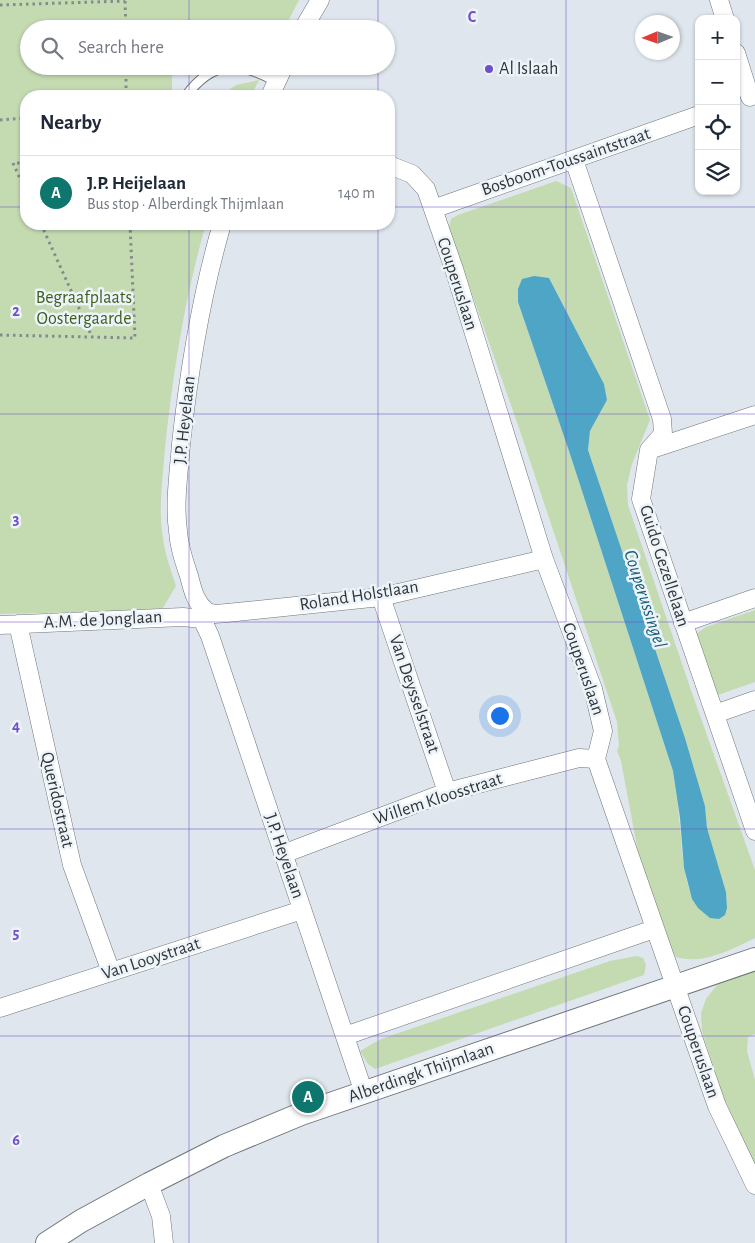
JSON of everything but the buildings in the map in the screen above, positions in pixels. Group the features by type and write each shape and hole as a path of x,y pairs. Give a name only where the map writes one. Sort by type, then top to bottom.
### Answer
{"street":[{"path":"308,20 320,0"},
{"path":"719,0 724,15"},
{"path":"738,60 747,98"},
{"name":"Bosboom-Toussaintstraat","path":"433,209 695,116"},
{"name":"Guido Gezellelaan","path":"574,160 662,419 663,434 649,450 641,499 755,831"},
{"name":"Couperuslaan","path":"395,168 412,174 426,189 454,269 544,559 593,689 603,731 596,759 717,1106 755,1185"},
{"name":"J.P. Heyelaan","path":"220,230 207,283 191,365 180,462 177,530 181,549 199,605 364,1093"},
{"path":"649,450 755,415"},
{"name":"Roland Holstlaan","path":"204,616 381,597 544,559"},
{"name":"Van Deysselstraat","path":"381,597 447,792"},
{"path":"683,622 755,598"},
{"name":"A.M. de Jonglaan","path":"0,625 204,616"},
{"name":"Queridostraat","path":"18,624 72,865 111,972"},
{"path":"714,714 755,700"},
{"name":"Willem Kloosstraat","path":"283,854 447,792 579,758 596,759"},
{"name":"Van Looystraat","path":"0,1008 302,910"},
{"path":"345,1036 654,929"},
{"name":"Alberdingk Thijmlaan","path":"47,1243 149,1184 224,1146 301,1114 755,959"},
{"path":"149,1184 161,1216 164,1243"}],"lane":[{"path":"190,90 208,75"},
{"path":"265,75 277,81"}],"path":[{"path":"0,5 125,1 126,20"},
{"path":"126,75 126,90"},
{"path":"0,120 20,118"},
{"path":"20,163 13,163 20,179"},
{"path":"44,230 92,337"},
{"path":"0,335 135,338 130,230"}],"green space":[{"name":"Begraafplaats Oostergaarde","path":"0,0 299,0 289,20 20,20 20,75 172,75 172,90 20,90 20,230 204,230 181,334 172,391 161,493 161,516 165,550 176,586 163,608 129,611 0,614"},
{"path":"259,80 254,90 229,90 236,85"},
{"path":"556,181 571,188 650,420 632,464 627,485 628,505 755,870 755,938 717,955 697,959 676,957 666,941 641,868 621,761 617,751 619,746 617,722 520,431 449,228 451,219","holes":["549,278 604,384 607,400 590,431 588,450 685,738 705,806 707,828 726,892 727,908 698,908 688,887 673,771 569,451 518,302"]},
{"path":"755,610 755,682 718,695 696,634 706,627"},
{"path":"636,956 643,958 646,965 644,975 375,1069 368,1064 360,1051 381,1039 610,961"},
{"path":"755,968 755,1034 748,1037 747,1051 755,1080 755,1170 727,1107 702,1032 701,1013 706,999 721,980"}],"water":[{"path":"534,276 549,278 604,384 607,400 590,431 588,450 685,738 705,806 707,828 726,892 727,908 725,915 719,919 710,918 698,908 692,899 684,868 680,818 673,771 569,451 518,302 518,289 522,279"}],"place":[{"name":"Al Islaah","path":"489,69"},
{"name":"J.P. Heijelaan","path":"308,1097"}],"water label":[{"name":"Couperussingel","path":"645,599"}]}
